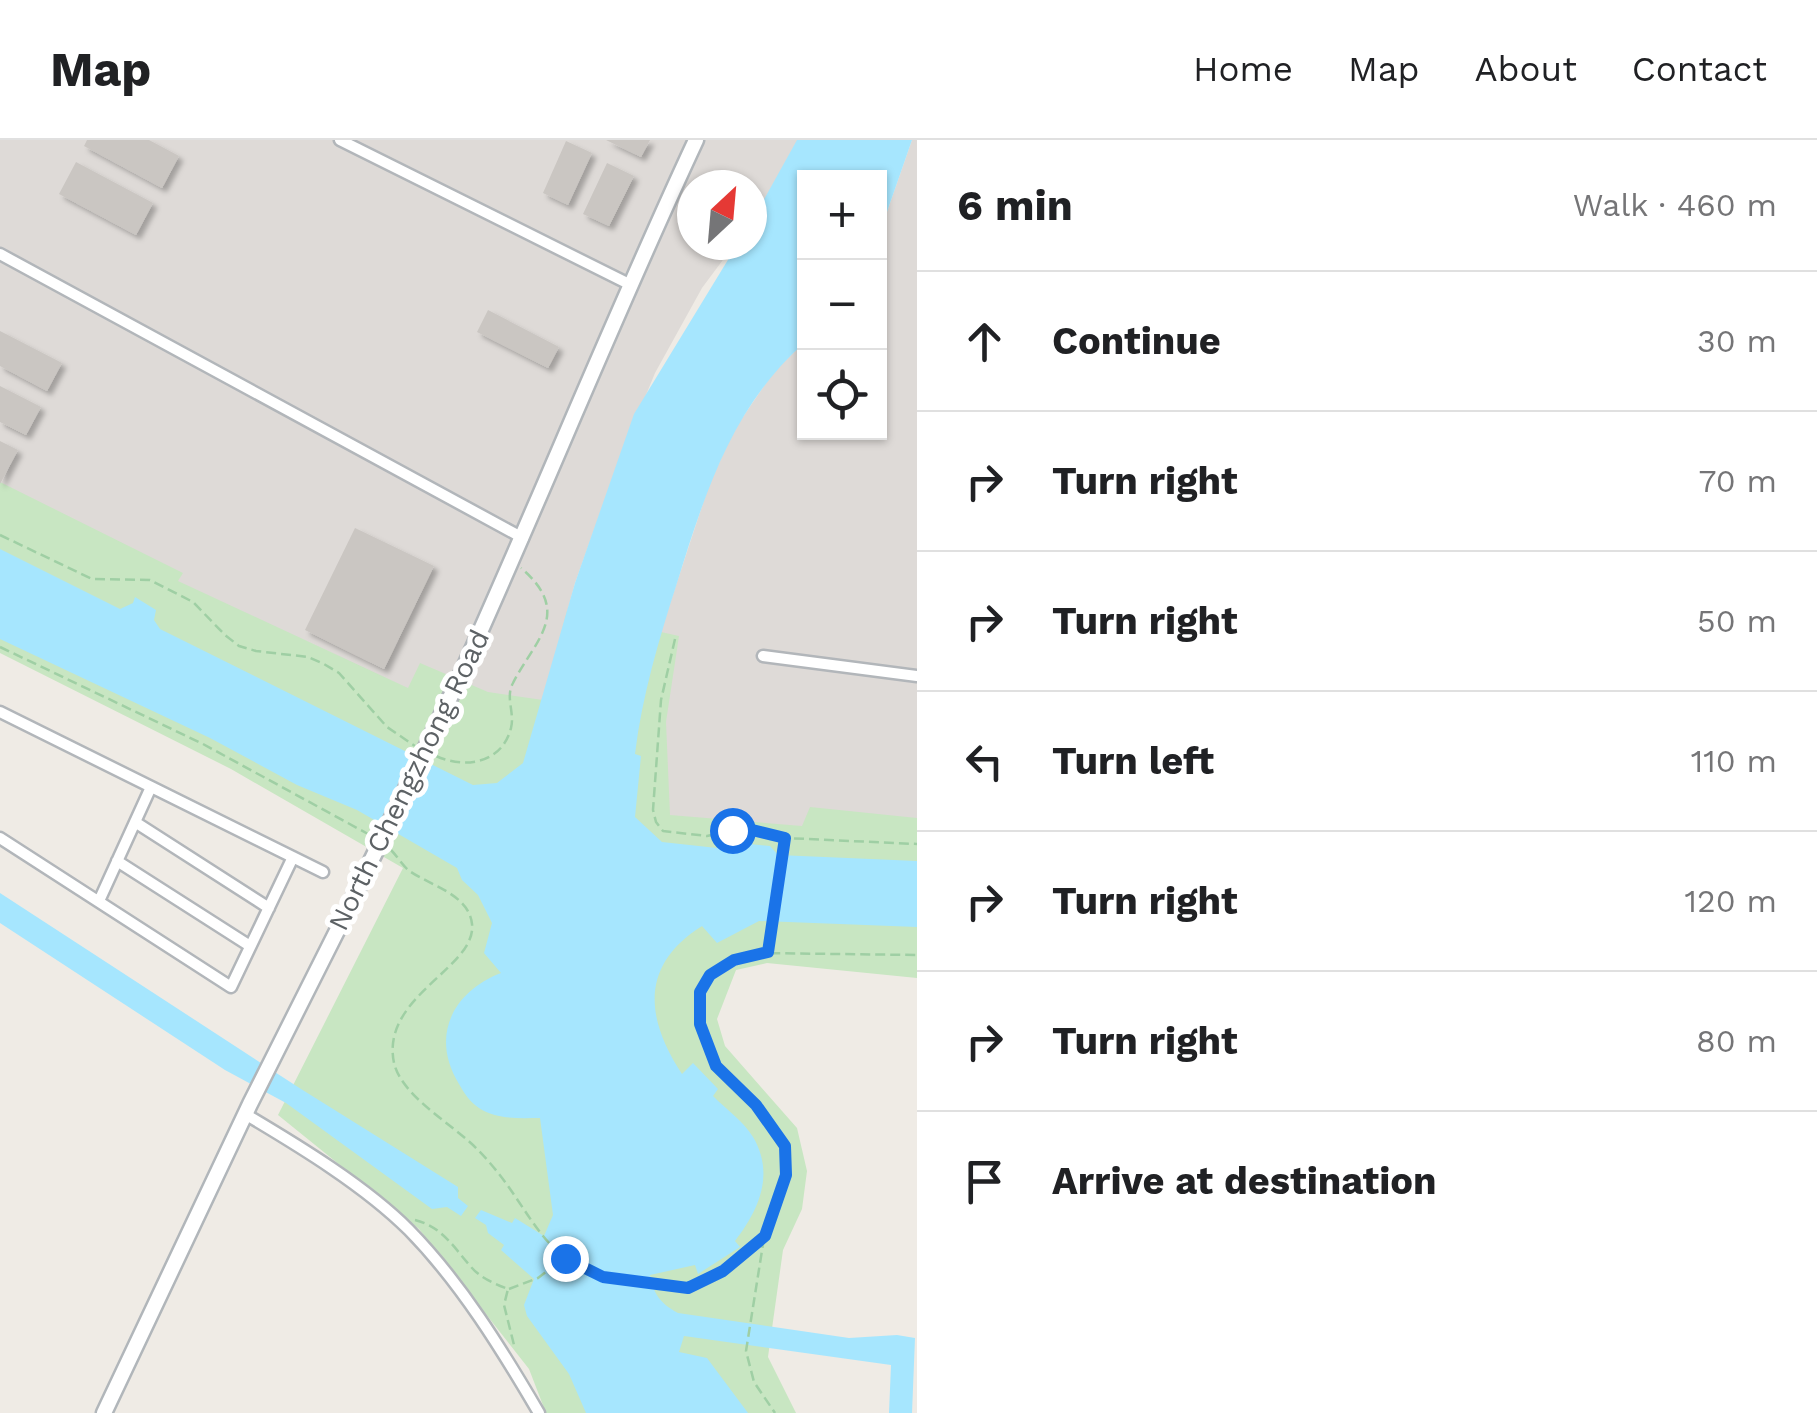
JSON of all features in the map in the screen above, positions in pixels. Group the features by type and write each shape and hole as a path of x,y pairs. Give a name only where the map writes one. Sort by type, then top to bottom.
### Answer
{"street":[{"path":"340,140 629,284"},
{"name":"North Chengzhong Road","path":"104,1413 247,1109 458,680 523,538 629,284 696,140"},
{"path":"0,254 523,538"},
{"path":"764,656 917,676"},
{"path":"0,712 323,872"},
{"path":"98,900 150,787"},
{"path":"135,822 269,908"},
{"path":"0,838 231,987 293,857"},
{"path":"117,861 250,946"},
{"path":"247,1109 334,1170 409,1230 477,1314 539,1413"}],"path":[{"path":"0,535 92,579 150,580 193,602 239,646 308,657 324,664 339,673 387,727 422,750"},
{"path":"435,756 449,762 476,763 498,750 512,728 510,690 541,640 546,622 540,587 512,561"},
{"path":"676,640 658,730 653,810 664,831 719,835 744,828 785,838 917,844"},
{"path":"0,646 202,744 355,825 392,851 408,870 447,891 469,911 473,927 468,946 408,1006 394,1037 394,1065 421,1104 475,1146 498,1171 531,1224 565,1258 603,1277 688,1288 723,1271 765,1236"},
{"path":"768,952 785,838"},
{"path":"775,1413 754,1382 746,1351 765,1236 786,1175 785,1146 756,1105 716,1066 700,1024 700,992 710,975 734,960 768,952 917,955"},
{"path":"393,1217 420,1220 439,1230 473,1269 508,1289 538,1278 565,1258"},
{"path":"508,1289 504,1305 515,1343 512,1370"}],"shaded area":[{"path":"0,140 803,140 767,196 767,170 677,170 677,260 723,260 702,288 655,373 618,463 575,583 541,708 528,738 0,549"},
{"path":"912,140 917,140 917,861 662,842 657,643 709,485 734,430 775,370 797,350 797,440 887,440 887,212"}],"green space":[{"path":"0,482 183,573 178,581 408,688 420,663 488,692 543,700 567,611 679,636 666,722 670,815 802,826 810,807 917,818 917,978 767,963 736,970 717,1019 725,1046 797,1128 807,1171 802,1209 783,1250 768,1357 796,1413 546,1413 529,1369 419,1229 278,1115 403,868 231,769 0,653"}],"water":[{"path":"797,140 912,140 887,212 887,170 797,170 797,350 779,368 740,423 699,517 664,625 642,711 635,754 641,756 635,817 662,842 717,848 721,841 770,846 778,855 917,861 917,927 759,921 717,943 702,926 668,958 655,994 661,1033 682,1074 693,1063 718,1089 713,1096 749,1131 760,1151 763,1178 757,1204 735,1241 740,1247 698,1274 695,1265 650,1275 659,1298 678,1313 849,1338 915,1338 912,1413 889,1413 891,1365 684,1336 679,1352 707,1358 748,1413 586,1413 569,1374 527,1316 524,1305 534,1279 501,1250 504,1245 475,1218 481,1210 512,1223 515,1218 544,1236 553,1215 540,1118 501,1116 479,1108 459,1084 446,1050 451,1018 459,1004 484,981 501,973 484,953 492,923 478,895 462,880 457,868 357,810 297,785 210,738 0,639 0,549 120,609 133,603 135,597 156,610 154,620 160,629 473,785 497,783 523,763 575,583 634,414 728,260 767,260 767,194"},
{"path":"0,893 458,1187 458,1198 468,1206 461,1216 447,1207 432,1209 286,1103 225,1070 0,923"}],"building":[{"path":"87,140 149,140 179,156 162,188 84,146"},
{"path":"606,140 650,140 641,157"},
{"path":"566,141 592,153 568,205 543,193"},
{"path":"76,162 153,203 136,235 59,194"},
{"path":"607,163 634,176 609,226 583,214"},
{"path":"488,310 559,347 548,368 477,332"},
{"path":"0,331 62,363 47,391 0,366"},
{"path":"0,386 41,407 26,435 0,422"},
{"path":"0,441 18,450 0,484"},
{"path":"355,528 434,566 384,669 305,630"}],"route":[{"path":"565,1258 603,1277 688,1288 723,1271 765,1236 786,1175 785,1146 756,1105 716,1066 700,1024 700,992 710,975 734,960 768,952 785,838 760,830 732,830"}]}
